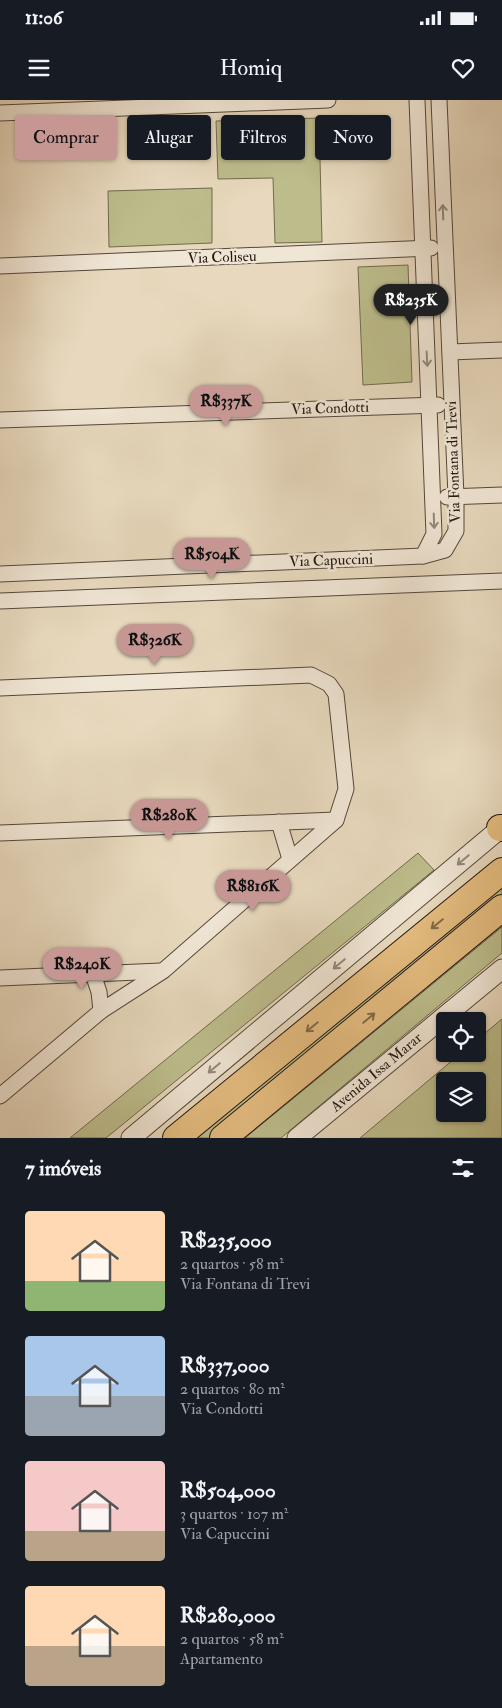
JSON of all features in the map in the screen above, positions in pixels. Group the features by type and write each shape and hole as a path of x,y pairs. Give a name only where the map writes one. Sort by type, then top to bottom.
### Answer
{"highway":[{"path":"176,1138 502,871"},
{"path":"223,1138 502,908"},
{"path":"234,1138 268,1101"}],"street":[{"path":"0,113 328,100"},
{"name":"Via Fontana di Trevi","path":"417,100 434,534 423,556"},
{"name":"Via Fontana di Trevi","path":"423,556 445,550 456,531 439,100"},
{"name":"Via Coliseu","path":"0,266 444,248"},
{"path":"450,352 502,350"},
{"name":"Via Condotti","path":"0,420 451,405"},
{"path":"433,497 502,495"},
{"name":"Via Capuccini","path":"0,574 423,556"},
{"path":"0,601 502,581"},
{"path":"0,688 311,675 329,684 336,694 346,788 336,820 163,971 101,1011 0,1096"},
{"path":"0,833 336,820"},
{"path":"279,822 290,859"},
{"path":"131,1138 502,828"},
{"name":"Avenida Issa Marar","path":"297,1138 502,968"},
{"path":"0,978 163,971"},
{"path":"93,974 99,992 101,1011"}],"green space":[{"path":"305,118 315,118 315,160 320,160 322,242 275,243 273,178 218,179 216,121 221,121 221,160 305,160"},
{"path":"212,188 212,243 109,247 108,191"},
{"path":"408,265 412,382 363,385 358,267"},
{"path":"418,853 434,870 106,1138 70,1138"},
{"path":"502,881 502,898 209,1138 190,1138"},
{"path":"502,927 502,953 281,1138 245,1138"},
{"path":"502,1019 502,1138 360,1138 436,1074 436,1122 486,1122 486,1072 439,1072 450,1062 486,1062 486,1032"}]}
